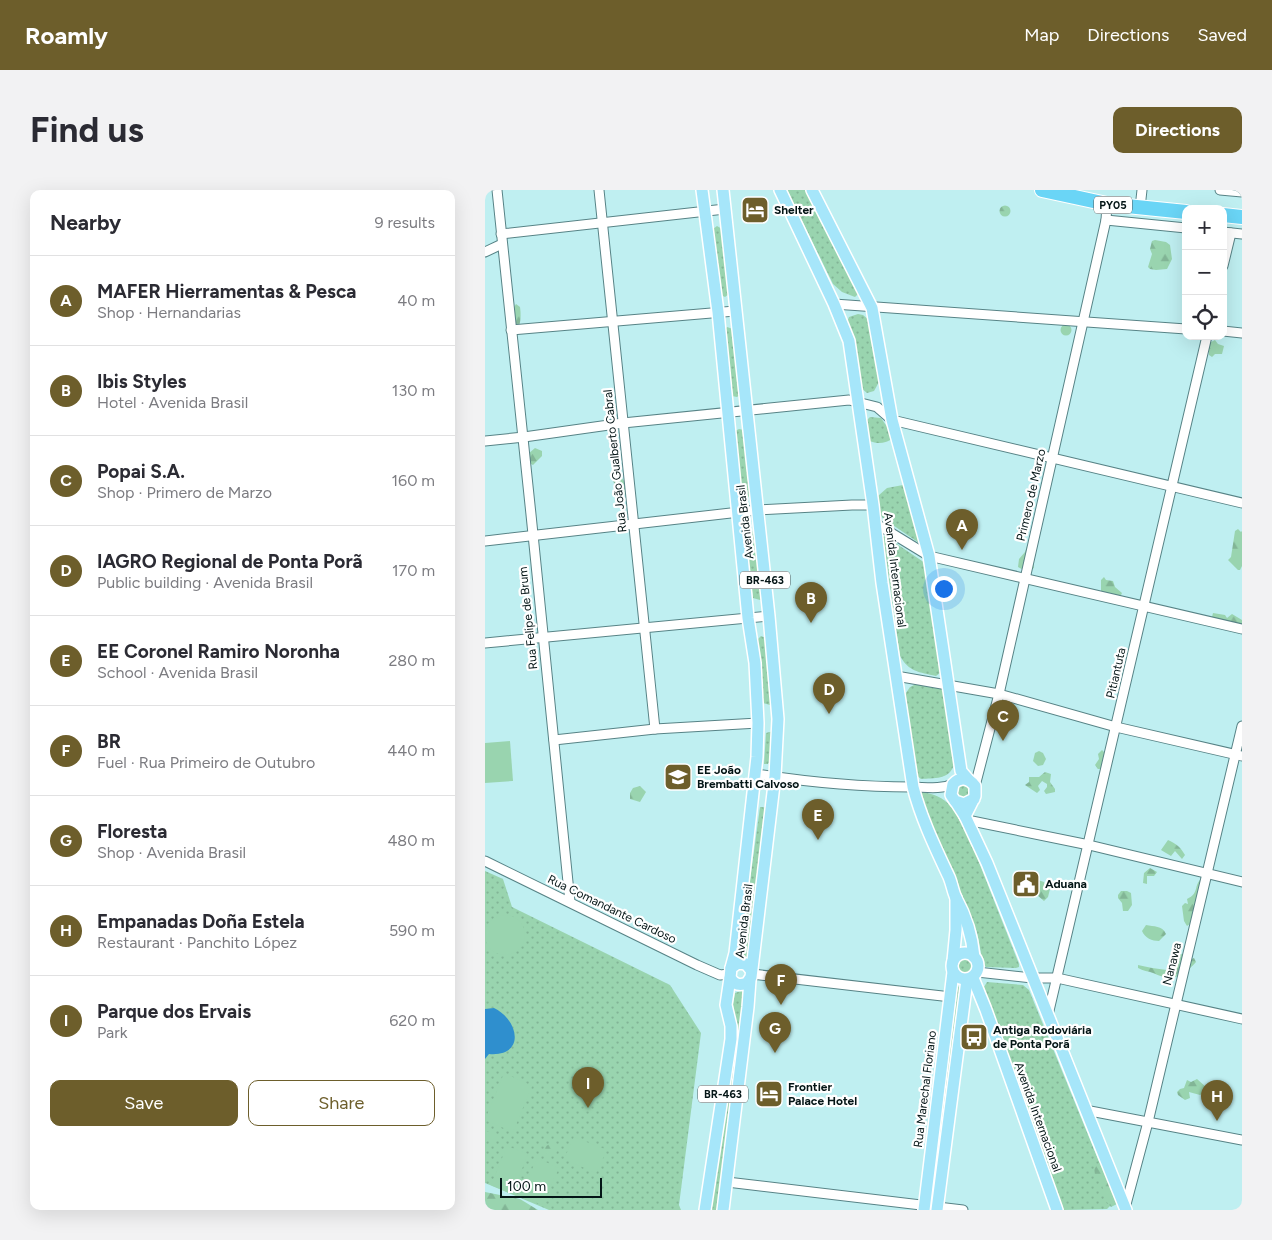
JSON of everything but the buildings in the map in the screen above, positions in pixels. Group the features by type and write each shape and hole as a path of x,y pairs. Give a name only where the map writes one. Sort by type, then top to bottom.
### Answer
{"highway":[{"name":"PY05","path":"1043,190 1107,204 1182,212"},
{"path":"1227,215 1242,217"}],"main road":[{"name":"Avenida Brasil","path":"702,190 718,312 748,618 755,663 758,722 756,774 726,1005 731,1026 731,1039 705,1210"},
{"name":"Avenida Brasil","path":"723,190 769,616 778,719 775,776 723,1210"},
{"name":"Avenida Internacional","path":"780,190 834,304 849,341 913,787 918,808 951,881 956,898 968,920 973,938 974,957"},
{"path":"812,190 872,308 892,420 929,556 963,780 976,793 966,818"},
{"path":"963,780 950,791 966,818 987,863 1125,1209"},
{"path":"955,800 964,804 973,799"},
{"name":"Rua Marechal Floriano","path":"925,1208 951,997 956,930 956,898"},
{"path":"937,1209 972,976 978,964 974,957 967,953 959,955 953,967 959,978 972,976"},
{"path":"742,963 749,967 751,975 747,983 740,985 736,984 730,973 734,965 742,963"},
{"name":"Avenida Internacional","path":"972,976 986,1010 1057,1210"}],"street":[{"name":"Rua Felipe de Brum","path":"497,190 524,437 542,637 570,902"},
{"name":"Rua João Gualberto Cabral","path":"599,190 655,729"},
{"path":"1140,208 1142,190"},
{"path":"1219,190 1242,192"},
{"name":"Primero de Marzo","path":"963,780 999,694 1106,220 1107,204"},
{"path":"501,234 725,209"},
{"path":"1106,220 1182,228"},
{"path":"1227,233 1242,234"},
{"path":"485,252 502,244"},
{"path":"834,304 1182,329"},
{"path":"511,330 735,311"},
{"path":"1227,331 1242,333"},
{"name":"Pitiantuta","path":"1047,1016 1089,845 1206,340"},
{"path":"872,405 880,400 886,390"},
{"path":"485,440 840,400 872,405 892,420 1172,488 1242,503"},
{"path":"485,541 757,510 873,505"},
{"path":"875,523 929,556 1242,629"},
{"path":"485,644 769,616"},
{"path":"896,676 999,694 1116,727 1239,756"},
{"path":"554,740 655,729 758,722"},
{"name":"Nanawa","path":"1125,1209 1239,756 1242,726"},
{"path":"756,774 851,786 913,787 963,780"},
{"path":"966,818 1242,882"},
{"name":"Rua Comandante Cardoso","path":"485,861 720,975 730,973"},
{"path":"751,975 951,997"},
{"path":"972,976 1057,978 1242,1019"},
{"path":"1085,1110 1242,1140"},
{"path":"727,1182 925,1208 963,1210"}],"green space":[{"path":"787,190 805,190 858,289 858,294 855,297 842,292 833,284"},
{"path":"1005,205 1011,211 1005,217 999,211"},
{"path":"717,226 722,229 729,294 725,297 721,295 713,229"},
{"path":"1152,241 1166,242 1170,245 1172,259 1167,269 1156,270 1148,267 1152,254 1150,249"},
{"path":"516,304 520,307 518,328 514,324 513,309"},
{"path":"858,314 863,315 869,320 879,382 874,391 867,393 861,388 847,322 849,317"},
{"path":"1066,324 1072,330 1066,336 1060,330"},
{"path":"727,327 733,329 740,395 737,397 732,396 724,330"},
{"path":"1215,340 1218,344 1224,346 1222,354 1215,354 1212,357 1209,355 1209,343"},
{"path":"870,417 881,418 890,431 892,439 881,443 869,441 867,420"},
{"path":"739,429 744,430 753,493 747,498 741,496 735,431"},
{"path":"535,448 542,451 542,456 533,465 527,462 528,454"},
{"path":"618,474 631,488 628,494 619,496 612,478"},
{"path":"903,485 919,543 880,515 878,496 887,488"},
{"path":"1238,529 1242,531 1242,566 1240,570 1228,560 1231,557 1235,531"},
{"path":"748,531 756,532 762,599 760,600 753,598 745,535"},
{"path":"885,536 925,563 940,673 936,676 911,668 900,656 883,537"},
{"path":"1027,546 1032,548 1034,568 1027,572 1018,567 1019,559"},
{"path":"1104,577 1106,580 1113,581 1115,587 1122,593 1120,597 1101,593 1101,580"},
{"path":"1213,613 1225,615 1227,618 1232,614 1242,620 1242,626 1233,625 1229,621 1217,620 1212,617"},
{"path":"761,636 766,638 772,705 763,703 756,641"},
{"path":"916,684 941,689 943,692 954,765 952,770 945,776 921,779 916,775 904,696 910,687"},
{"path":"777,730 775,752 768,764 764,764 766,733"},
{"path":"510,741 513,781 485,783 485,743"},
{"path":"1102,750 1106,754 1101,769 1098,769 1095,765 1099,759 1098,754"},
{"path":"1039,751 1043,753 1046,759 1043,765 1038,766 1033,761 1035,753"},
{"path":"1045,772 1051,774 1050,782 1055,792 1046,794 1044,791 1047,784 1042,781 1038,786 1040,790 1037,793 1025,785 1029,782 1029,777 1039,777"},
{"path":"960,784 968,785 972,792 968,799 957,797 955,790"},
{"path":"640,786 646,792 640,802 630,799 630,793 633,788"},
{"path":"921,792 938,796 944,800 954,810 963,824 1019,967 986,967 983,964 977,932 920,799"},
{"path":"760,807 771,808 751,962 742,959 740,954"},
{"path":"1168,840 1176,844 1185,855 1182,859 1175,851 1171,856 1161,850"},
{"path":"1150,868 1157,872 1154,876 1147,876 1147,884 1143,883 1144,873"},
{"path":"485,871 503,879 512,907 670,985 701,1033 679,1205 681,1210 549,1210 485,1183"},
{"path":"1202,878 1193,922 1187,926 1184,921 1182,906 1185,903 1188,904 1187,899 1194,894"},
{"path":"1038,880 1044,882 1050,889 1048,897 1044,901 1037,895"},
{"path":"1121,891 1131,893 1132,905 1128,911 1123,911 1122,903 1118,898"},
{"path":"501,915 509,915 516,918 522,924 525,935 522,946 516,952 509,955 501,955 494,952 488,946 485,939 485,931 488,924 494,918"},
{"path":"1146,925 1160,928 1166,934 1159,941 1151,940 1142,931"},
{"path":"1181,954 1186,956 1187,961 1194,958 1196,962 1177,976 1160,976 1138,968 1138,965 1167,970 1173,958"},
{"path":"965,957 971,960 974,966 971,972 965,975 959,972 956,966 959,960"},
{"path":"987,982 1023,985 1029,990 1113,1196 1113,1203 1107,1209 1063,1210 984,987"},
{"path":"956,987 960,988 935,1192 933,1194 931,1192"},
{"path":"744,992 719,1210 709,1210 735,1017 733,1004 735,993"},
{"path":"504,1073 532,1086 513,1132 485,1120"},
{"path":"1197,1079 1206,1087 1205,1093 1200,1095 1189,1092 1190,1098 1185,1100 1178,1095 1177,1092 1184,1088 1187,1080 1191,1082"},
{"path":"485,1131 497,1134 498,1138 493,1141 488,1140 485,1143"},
{"path":"574,1137 607,1150 596,1173 564,1159"},
{"path":"551,1144 557,1150 551,1156 545,1150"},
{"path":"507,1146 528,1154 512,1194 491,1185"},
{"path":"537,1158 559,1168 542,1205 520,1196"},
{"path":"1102,1161 1121,1200 1111,1207 1105,1200 1102,1184 1095,1175 1094,1166"},
{"path":"485,1192 520,1199 538,1210 485,1210"}],"water":[{"path":"494,1008 509,1021 515,1037 509,1050 489,1054 485,1059 485,1009"}],"place":[{"name":"Shelter","path":"755,210"},
{"name":"MAFER Hierramentas & Pesca","path":"962,550"},
{"name":"Ibis Styles","path":"811,623"},
{"name":"IAGRO Regional de Ponta Porã","path":"829,714"},
{"name":"Popai S.A.","path":"1003,741"},
{"name":"EE João Brembatti Calvoso","path":"678,777"},
{"name":"EE Coronel Ramiro Noronha","path":"818,840"},
{"name":"Aduana","path":"1026,884"},
{"name":"BR","path":"781,1005"},
{"name":"Antiga Rodoviária de Ponta Porã","path":"974,1037"},
{"name":"Floresta","path":"775,1053"},
{"name":"Frontier Palace Hotel","path":"769,1094"},
{"name":"Parque dos Ervais","path":"588,1108"},
{"name":"Empanadas Doña Estela","path":"1217,1121"}]}
